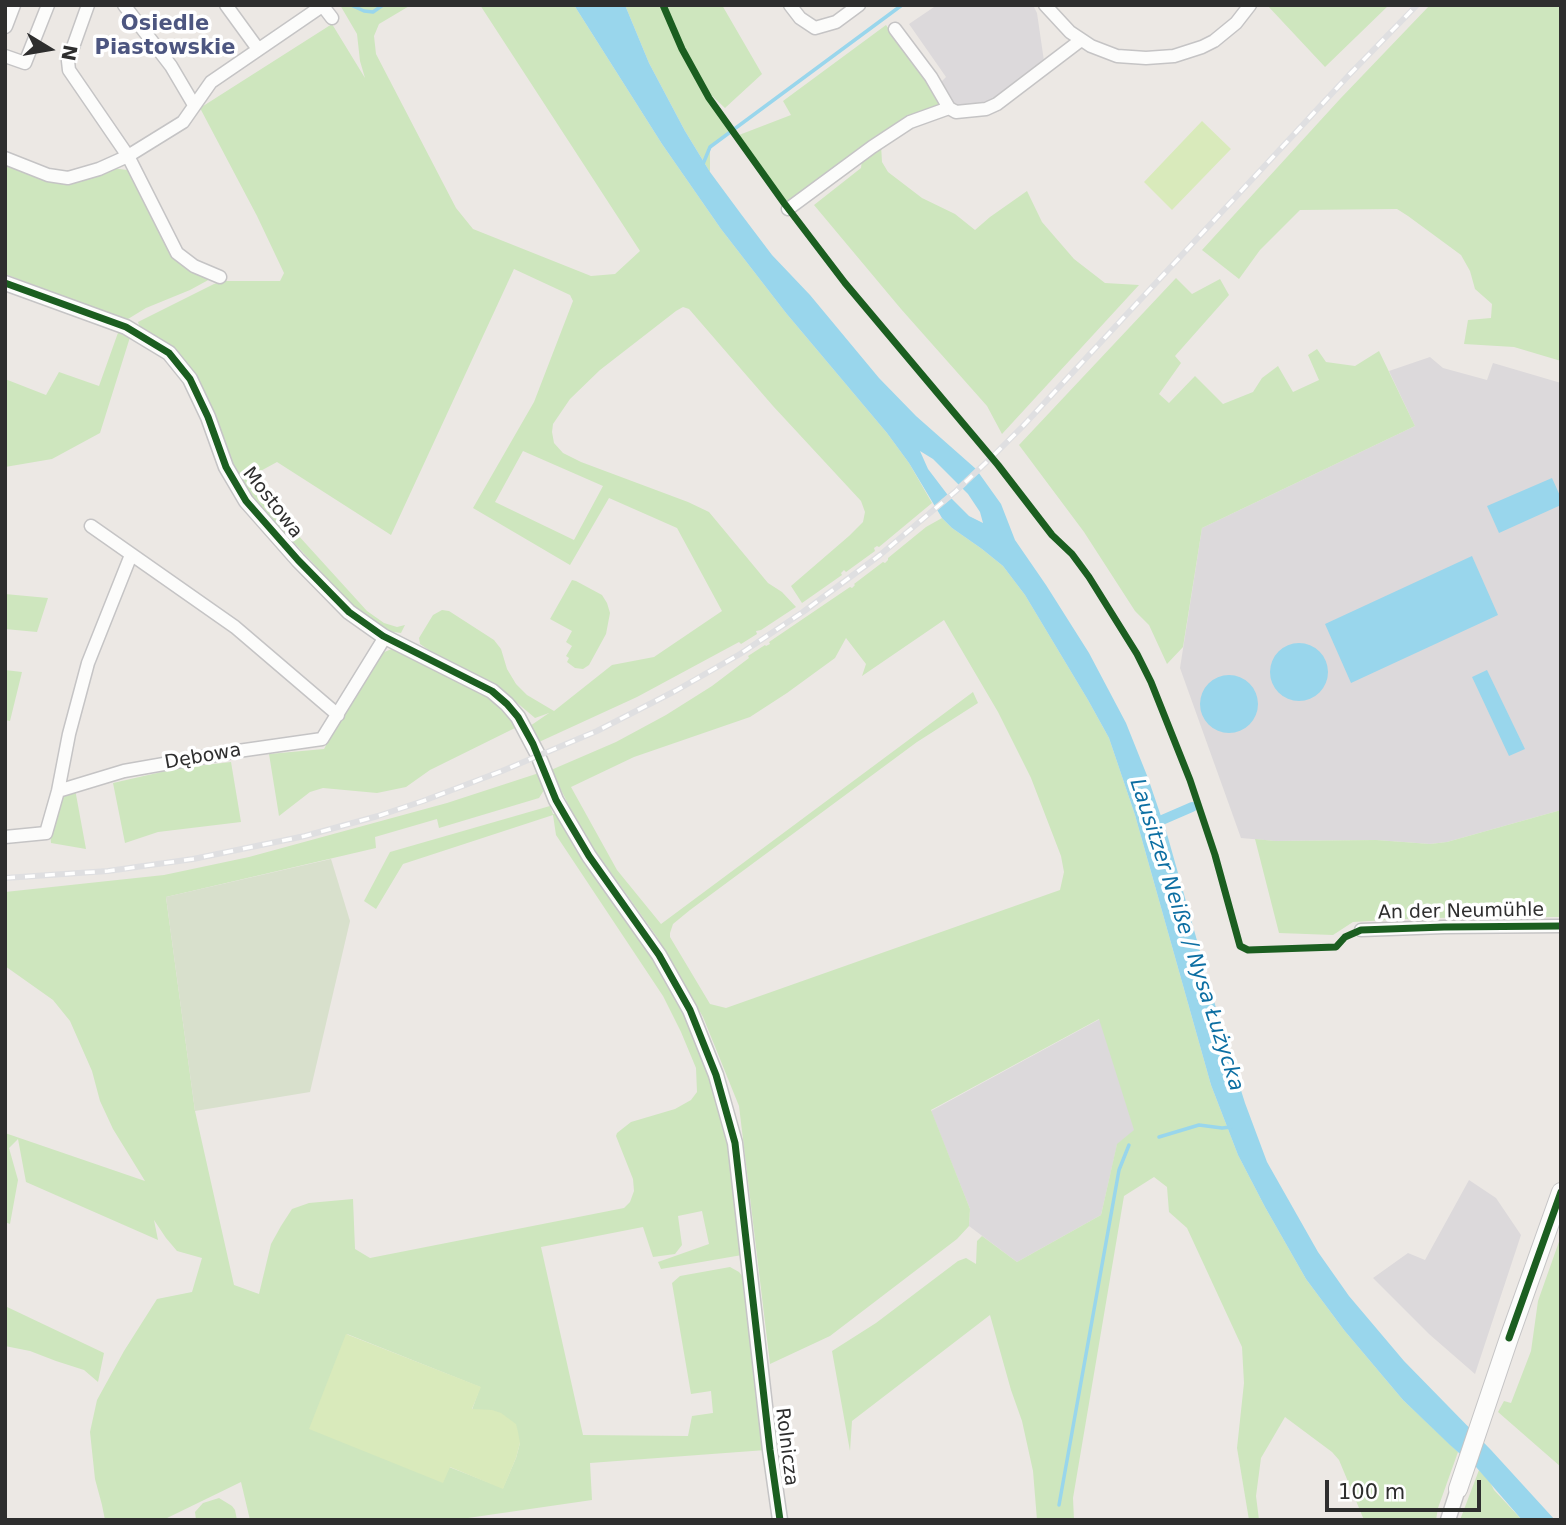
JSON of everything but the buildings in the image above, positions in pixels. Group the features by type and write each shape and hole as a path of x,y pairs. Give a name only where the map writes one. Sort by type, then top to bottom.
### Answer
{"main road":[{"path":"1458,1489 1561,1192"}],"street":[{"path":"5,26 13,5"},
{"path":"5,56 26,63 48,5"},
{"path":"88,5 68,66 128,156 177,253 194,266 220,277"},
{"path":"124,5 171,66 194,105"},
{"path":"226,5 258,49"},
{"path":"790,5 800,18 816,28 836,22 859,5"},
{"path":"1045,5 1059,21 1091,46 1117,56 1146,58 1174,56 1214,41 1236,23 1250,5"},
{"path":"5,158 48,175 68,178 99,169 128,156 183,122 211,82 322,6 332,19"},
{"path":"895,29 931,77 949,108 956,112 986,109 997,104 1081,40"},
{"path":"788,209 910,122 949,108"},
{"name":"Mostowa","path":"5,283 126,327 169,353 190,379 208,417 226,467 246,501 298,560 349,612 385,637 492,691 508,704 518,717 537,752"},
{"path":"91,526 235,626 338,715"},
{"path":"5,837 46,833 88,663 131,555"},
{"name":"Dębowa","path":"58,791 124,771 322,739 385,637"},
{"name":"Rolnicza","path":"537,752 556,800 589,856 672,977 690,1010 716,1075 735,1143 780,1520"},
{"name":"An der Neumühle","path":"1361,930 1561,926"},
{"path":"1448,1520 1458,1489"}],"shaded area":[{"path":"937,5 1033,5 1037,13 1044,61 995,99 971,105 955,105 940,83 946,77 909,24"},
{"path":"1430,357 1443,368 1487,380 1493,363 1561,383 1561,810 1447,842 1430,844 1376,840 1275,841 1241,838 1180,668 1202,528 1415,426 1389,371"},
{"path":"1100,1019 1135,1130 1117,1145 1101,1215 1017,1262 969,1226 970,1209 931,1111"},
{"path":"1469,1180 1496,1198 1521,1235 1475,1374 1429,1334 1373,1278 1408,1253 1425,1260"}],"green space":[{"path":"340,5 411,5 379,24 374,36 376,54 456,208 473,229 591,276 615,274 640,251 480,5 574,5 662,144 721,229 786,313 887,433 909,463 932,503 879,547 874,548 875,551 846,572 844,570 842,575 802,603 791,586 863,522 865,512 861,501 773,406 689,309 683,307 676,311 600,370 570,399 553,424 554,443 563,453 581,462 709,512 768,583 782,592 796,607 756,631 757,634 741,644 739,642 637,697 539,742 530,726 549,713 535,718 496,685 443,660 420,644 419,638 433,615 442,610 449,611 494,640 501,649 507,669 516,684 527,695 554,711 612,665 654,657 722,611 677,528 609,498 570,565 473,508 534,402 573,301 570,295 514,269 391,535 277,462 255,474 257,485 287,523 367,611 384,623 397,627 405,625 401,633 393,632 362,615 263,510 241,481 194,376 173,347 140,328 138,322 223,281 280,281 284,273 200,108 332,24 365,78 357,34","holes":["523,451 603,486 574,540 495,502"]},
{"path":"625,5 663,5 682,49 710,99 729,121 730,133 710,147 710,172 649,63"},
{"path":"666,5 722,5 762,74 725,108 709,93 683,47"},
{"path":"1267,5 1389,5 1325,67"},
{"path":"1430,5 1561,5 1561,361 1514,347 1464,344 1468,320 1491,318 1492,304 1475,289 1470,271 1461,255 1397,209 1300,210 1260,250 1239,279 1202,250"},
{"path":"886,25 944,105 788,204 739,135 791,115 783,101"},
{"path":"1202,121 1231,149 1172,210 1144,182"},
{"path":"881,145 882,162 888,172 922,198 955,214 975,230 1027,191 1042,222 1074,259 1105,283 1139,285 1002,434 987,406 814,205 861,168 862,159"},
{"path":"5,162 54,181 112,168 127,170 134,175 177,260 212,278 128,319 5,274"},
{"path":"1176,278 1192,294 1220,279 1229,295 1175,356 1181,363 1159,394 1169,403 1195,376 1223,404 1253,392 1262,378 1278,366 1293,392 1319,380 1308,355 1317,349 1326,362 1355,366 1379,351 1415,426 1202,528 1183,647 1167,664 1149,625 1135,611 1084,532 1019,445"},
{"path":"119,330 131,334 100,433 52,459 5,467 5,379 46,395 59,372 99,386"},
{"path":"942,518 1003,566 1025,595 1109,738 1135,815 1211,1085 1238,1155 1306,1279 1344,1330 1403,1400 1458,1452 1436,1520 1364,1520 1339,1460 1285,1417 1261,1458 1256,1496 1259,1520 1249,1520 1237,1448 1244,1383 1242,1347 1187,1228 1169,1212 1167,1187 1154,1177 1124,1196 1073,1498 1074,1520 1037,1520 1033,1471 1022,1421 990,1315 852,1421 850,1451 832,1351 876,1323 958,1261 966,1258 976,1264 977,1241 982,1236 1017,1262 1101,1215 1117,1144 1134,1130 1099,1019 931,1110 970,1209 969,1226 957,1239 830,1336 770,1364 739,1106 703,1017 657,937 582,832 551,770 616,742 712,686 749,658 748,656 852,588 926,527","holes":["944,620 998,712 1031,778 1061,856 1064,872 1060,890 726,1008 710,1004 670,937 673,924 917,742 978,703 973,692 661,924 617,870 571,787 634,757 750,717 835,658 846,638 866,664 862,676"]},
{"path":"572,580 602,595 610,613 606,634 589,665 583,669 575,668 567,662 569,658 566,656 572,646 566,642 572,631 550,619"},
{"path":"5,594 48,598 37,632 5,629"},
{"path":"394,648 488,695 512,717 515,728 430,770 406,787 377,793 323,788 310,792 279,816 269,754 324,749 382,653"},
{"path":"5,670 22,672 10,721 5,720"},
{"path":"231,762 241,822 158,832 125,843 113,783 179,768"},
{"path":"539,773 546,787 539,798 439,828 437,819 375,837 376,848 166,897 195,1111 234,1285 259,1294 271,1244 292,1209 309,1203 353,1199 355,1249 370,1258 624,1208 630,1202 634,1191 633,1179 617,1133 631,1122 675,1109 691,1100 697,1092 696,1068 663,996 556,835 553,815 403,864 376,909 364,901 390,852 550,806 585,865 626,916 677,995 711,1076 728,1143 742,1255 661,1269 658,1262 709,1244 702,1211 678,1216 682,1245 675,1254 653,1257 643,1227 541,1247 583,1435 688,1436 692,1416 713,1413 711,1391 691,1394 672,1283 680,1276 730,1267 739,1272 747,1282 766,1450 590,1463 592,1500 454,1520 250,1520 241,1482 165,1519 105,1520 95,1479 90,1432 97,1400 157,1299 192,1292 202,1258 177,1251 154,1220 158,1240 26,1182 18,1139 9,1148 18,1180 10,1224 5,1222 5,1133 145,1181 113,1129 70,1021 53,1000 5,966 5,892 164,875 249,857 447,803","holes":["347,1334 480,1387 472,1410 520,1443 503,1488 449,1467 442,1482"]},
{"path":"75,789 86,849 51,843 50,833 60,793"},
{"path":"1561,810 1561,917 1423,918 1353,922 1333,935 1279,933 1255,839 1376,840 1430,844 1447,842"},
{"path":"331,859 350,921 310,1092 195,1111 166,897"},
{"path":"1561,1236 1561,1467 1498,1412 1504,1401 1511,1403 1531,1351 1538,1301"},
{"path":"5,1306 104,1353 98,1382 84,1370 30,1351 5,1346"},
{"path":"346,1334 481,1387 472,1409 501,1413 516,1424 518,1432 520,1443 503,1489 450,1467 443,1483 309,1429"},
{"path":"1479,1470 1494,1490 1522,1520 1460,1520"},
{"path":"219,1498 232,1506 237,1520 196,1520 195,1512 203,1503"}],"water":[{"name":"Lausitzer Neiße / Nysa Łużycka","path":"574,5 625,5 649,63 685,131 710,172 741,214 772,255 810,295 879,378 916,416 976,469 1001,504 1015,540 1089,653 1126,723 1167,834 1225,1040 1267,1162 1318,1252 1349,1296 1404,1361 1555,1520 1522,1520 1470,1460 1450,1445 1403,1400 1344,1330 1306,1279 1238,1155 1211,1085 1135,815 1109,738 1088,700 1025,595 1003,566 942,518 909,463 887,433 786,313 721,229 662,144","holes":["920,451 933,459 968,494 980,512 983,523 969,516 947,494 928,469"]},
{"path":"1552,478 1561,498 1561,505 1499,533 1487,506"},
{"path":"1472,556 1498,615 1351,683 1325,624"},
{"path":"1299,643 1310,645 1323,656 1328,672 1326,683 1315,696 1299,701 1288,699 1275,688 1270,672 1272,661 1283,648"},
{"path":"1487,670 1525,749 1509,756 1472,677"},
{"path":"1229,675 1240,677 1253,688 1258,704 1256,715 1245,728 1229,733 1218,731 1205,720 1200,704 1202,693 1213,680"}],"waterway":[{"path":"351,5 373,12 383,5"},
{"path":"703,164 710,147 902,5"},
{"name":"Lausitzer Neiße / Nysa Łużycka","path":"1162,820 1192,807"},
{"path":"1159,1137 1199,1125 1231,1127"},
{"path":"1059,1505 1119,1170 1129,1145"}],"railway":[{"path":"5,878 108,871 193,859 305,836 378,816 502,771 597,731 740,654 880,555 993,456 1417,5"}],"cycle path":[{"path":"663,5 682,49 709,98 784,203 845,283 998,465 1052,535 1072,554 1137,654 1190,780 1215,855 1240,946 1248,950 1336,947 1345,937 1361,930 1561,926"},
{"path":"5,283 126,327 169,353 190,379 208,417 226,467 246,501 298,560 349,612 383,636 492,691 518,717 567,819 589,856 659,955 690,1010 716,1075 735,1143 780,1520"},
{"path":"1509,1338 1561,1192"}],"district":[{"name":"Osiedle Piastowskie","path":"165,37"}]}
